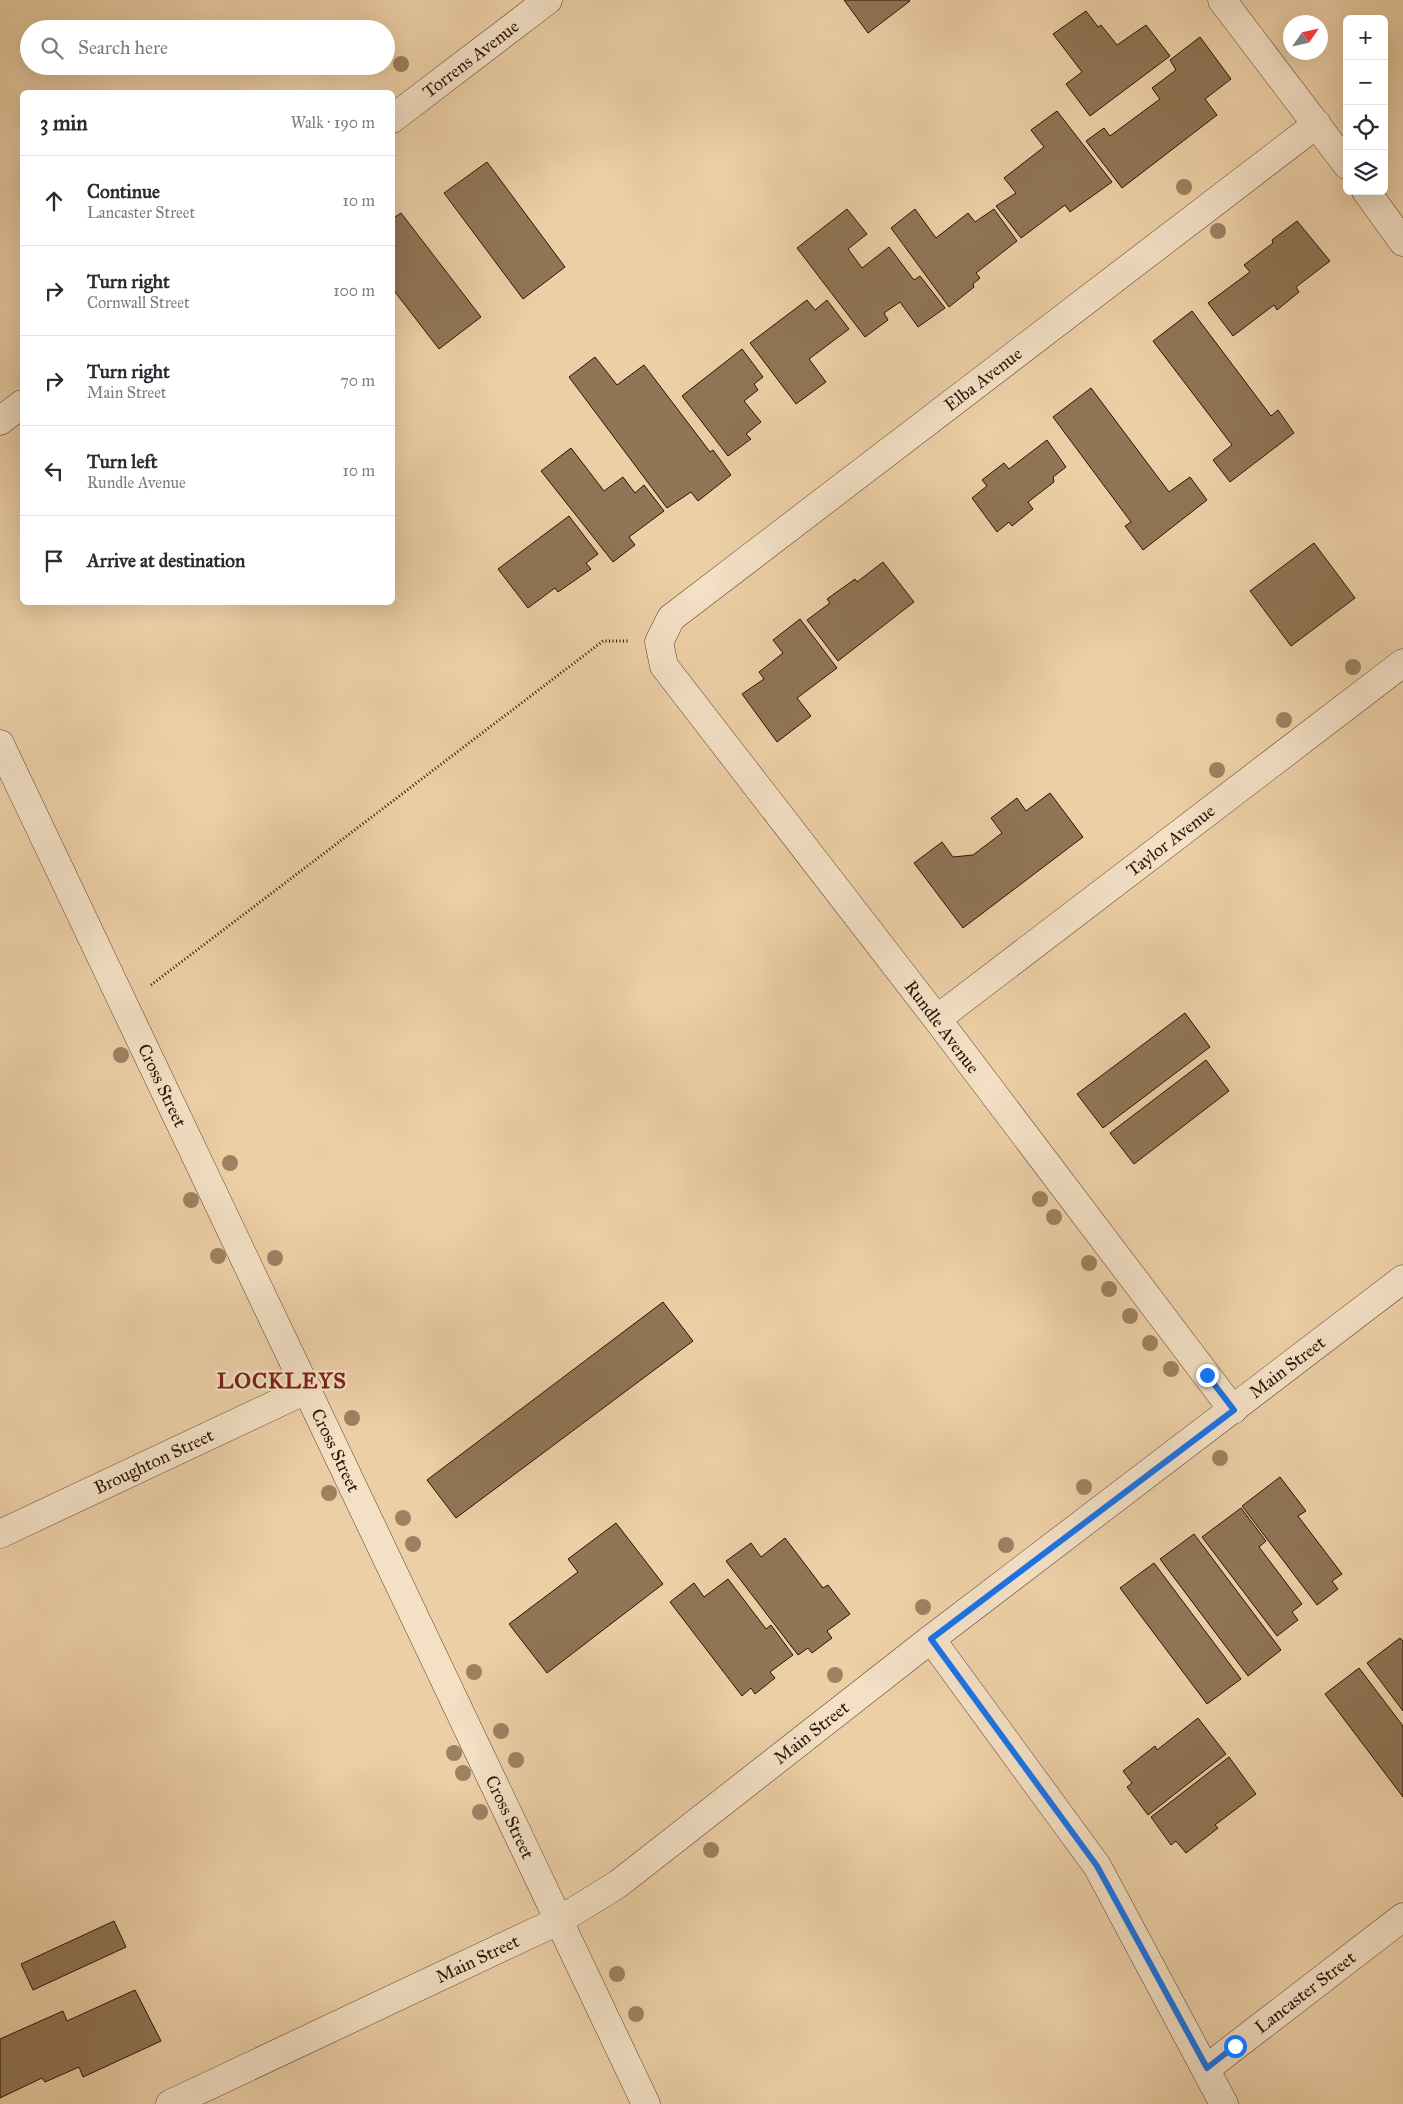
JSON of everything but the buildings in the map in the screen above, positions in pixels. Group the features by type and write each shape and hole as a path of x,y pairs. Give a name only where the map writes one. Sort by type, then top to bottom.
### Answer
{"street":[{"name":"Torrens Avenue","path":"395,117 548,0"},
{"path":"1222,0 1343,160"},
{"name":"Elba Avenue","path":"659,642 671,618 1316,124"},
{"path":"1369,195 1403,242"},
{"path":"0,421 20,406"},
{"name":"Rundle Avenue","path":"659,642 664,666 1234,1410"},
{"name":"Taylor Avenue","path":"937,1020 1403,663"},
{"name":"Cross Street","path":"0,744 646,2104"},
{"name":"Main Street","path":"170,2104 560,1920 618,1884 931,1639 1234,1410 1403,1279"},
{"name":"Broughton Street","path":"0,1534 308,1389"},
{"path":"931,1639 1097,1866 1207,2068 1224,2104"},
{"name":"Lancaster Street","path":"1207,2068 1403,1917"}],"path":[{"path":"122,1000 149,987 603,641 659,642"}],"district":[{"name":"LOCKLEYS","path":"282,1380"}],"route":[{"path":"1207,1375 1234,1410 931,1639 1097,1866 1207,2068 1235,2046"}]}
